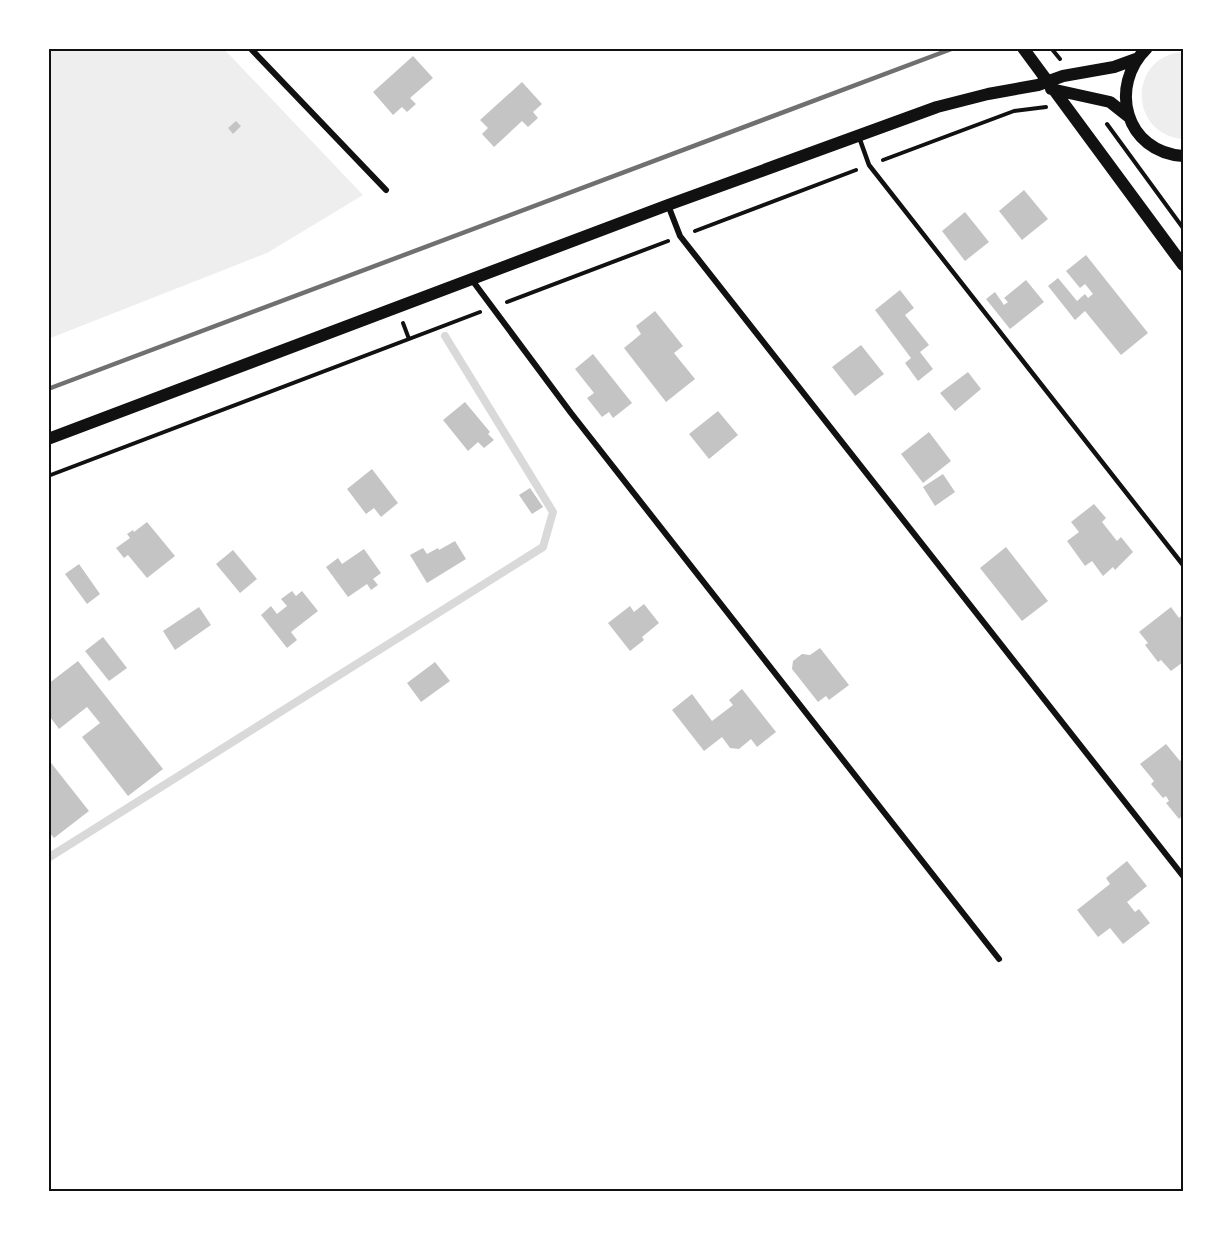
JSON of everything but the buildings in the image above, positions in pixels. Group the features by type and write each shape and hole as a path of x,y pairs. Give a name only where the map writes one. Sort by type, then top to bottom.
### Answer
{"main road":[{"path":"1023,48 1183,265"},
{"path":"1147,48 1136,59 1125,86 1125,102 1129,117 1136,131 1147,142 1160,151 1183,156"},
{"path":"48,439 668,205 937,107 988,94 1038,86 1063,76 1114,67 1136,59"},
{"path":"1038,86 1110,102 1129,117"}],"street":[{"path":"250,48 386,190"},
{"path":"668,205 680,236 1183,876"},
{"path":"472,279 579,422 999,958"}],"lane":[{"path":"858,135 869,165 1183,565"}],"path":[{"path":"1051,48 1065,67"},
{"path":"48,476 1014,111 1058,107"},
{"path":"1105,118 1124,145 1143,162"},
{"path":"1107,124 1183,228"},
{"path":"401,320 409,339"}],"shaded area":[{"path":"48,48 223,48 363,195 267,253 48,339"},
{"path":"1183,52 1183,139 1165,134 1152,124 1144,110 1142,95 1144,80 1152,67 1165,57"}],"waterway":[{"path":"48,858 543,547 553,512 445,336"}],"railway":[{"path":"48,389 954,48"}]}
